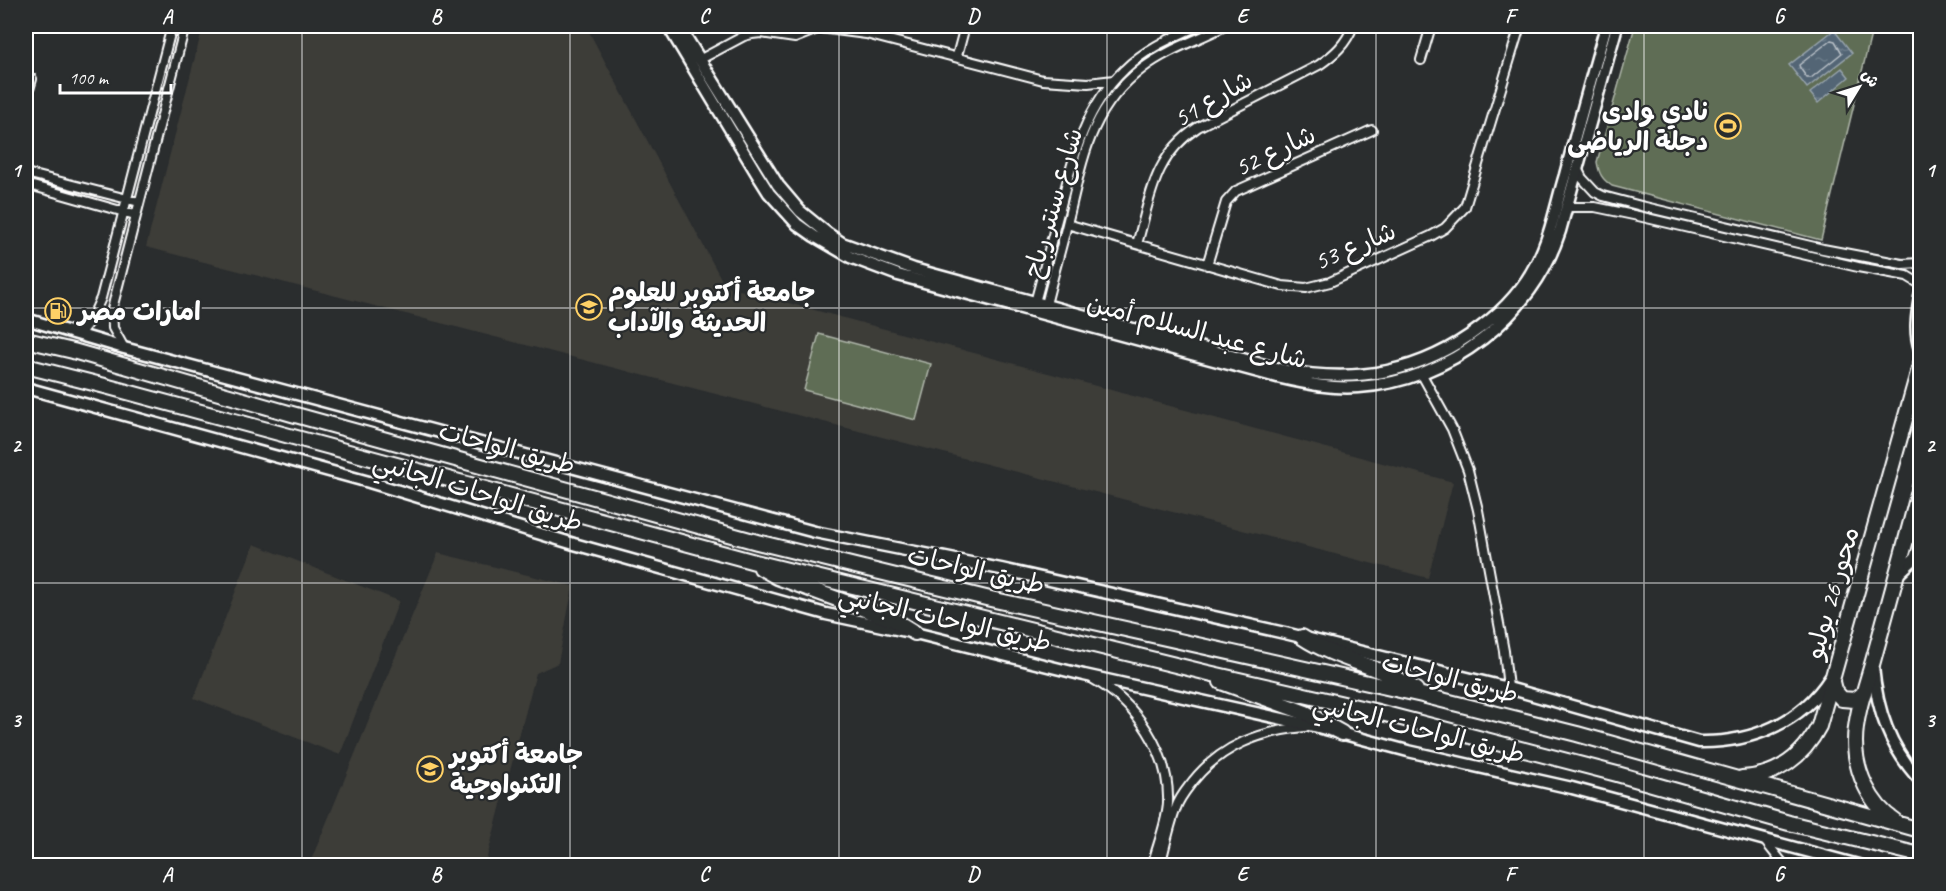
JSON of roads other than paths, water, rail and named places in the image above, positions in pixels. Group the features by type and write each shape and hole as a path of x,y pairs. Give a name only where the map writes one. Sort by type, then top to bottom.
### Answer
{"highway":[{"name":"طريق الواحات","path":"26,340 73,351 275,410 757,542 986,598 1422,695 1577,734 1920,830"},
{"name":"طريق الواحات","path":"26,366 755,562 1204,672 1374,711 1617,774 1789,823 1920,855"},
{"name":"محور 26 يوليو","path":"1730,778 1763,775 1783,767 1800,753 1819,726 1920,366"},
{"path":"266,430 275,422 275,410"},
{"path":"301,439 298,433 299,426 305,418"},
{"path":"1899,824 1874,800 1868,790 1859,767 1855,743 1864,693 1920,487"},
{"path":"755,562 777,577 894,620 915,633"},
{"path":"1302,637 1329,653 1395,677 1422,695"},
{"path":"1204,672 1229,686 1306,713 1342,734"},
{"path":"1834,676 1833,690 1842,699 1854,700 1864,693"}],"street":[{"path":"79,334 97,310 172,26"},
{"path":"124,348 113,328 111,314 185,26"},
{"name":"شارع عبد السلام أمين","path":"668,26 763,183 797,224 832,247 869,265 898,275 1040,307"},
{"name":"شارع عبد السلام أمين","path":"679,26 778,185 800,211 827,234 857,250 1040,307 1320,386 1358,387 1377,385 1421,373 1444,363 1473,346 1499,325 1526,297 1542,274 1554,248 1561,206 1617,26"},
{"path":"957,56 965,26"},
{"path":"1173,26 1183,45"},
{"name":"شارع سنتر رباح","path":"1040,307 1062,198 1082,132 1096,105 1114,80 1137,59 1198,26"},
{"name":"شارع سنتر رباح","path":"1040,307 1067,224 1087,144 1109,103 1142,69 1155,60 1225,26"},
{"name":"شارع 51","path":"1137,244 1161,165 1171,150 1198,127 1319,65 1334,54 1348,39 1353,26"},
{"path":"1421,60 1431,26"},
{"name":"شارع 53","path":"1067,224 1281,286 1306,288 1318,286 1370,264 1445,228 1456,219 1468,201 1520,26"},
{"name":"شارع عبد السلام أمين","path":"1282,374 1371,375 1421,362 1453,347 1493,318 1518,292 1538,261 1578,170 1576,155 1606,26"},
{"path":"699,60 744,36 761,33 795,38 821,27 858,32 1043,80 1088,82 1114,80"},
{"path":"26,100 32,79"},
{"name":"شارع 52","path":"1207,265 1226,202 1236,190 1372,130"},
{"path":"1578,170 1595,192 1603,196 1862,256 1902,264 1920,263"},
{"path":"26,173 139,202"},
{"path":"26,186 135,215"},
{"path":"1062,198 1073,201"},
{"path":"1561,206 1595,207 1638,216 1858,267 1907,276 1920,284"},
{"path":"1638,216 1641,206"},
{"path":"1858,267 1862,256"},
{"path":"1920,297 1916,323 1920,349"},
{"path":"26,319 124,348 815,532 1023,574 1302,637 1508,688 1699,742 1728,742 1757,735 1784,722 1808,705 1834,676"},
{"path":"1421,373 1452,429 1468,470 1478,510 1504,651 1508,688"},
{"name":"طريق الواحات الجانبي","path":"26,388 369,482 574,544 826,614 1314,726 1408,752 1583,791 1862,866"},
{"path":"1895,576 1915,558 1920,543"},
{"path":"1873,661 1878,702 1890,738 1901,757 1920,780"},
{"path":"1084,675 1106,687 1132,710 1149,733 1159,756 1166,780 1168,805 1152,866"},
{"path":"1160,866 1176,807 1196,778 1212,761 1252,737 1275,731 1314,726"},
{"path":"1765,839 1785,866"}],"water":[{"path":"1834,30 1852,53 1807,88 1789,65"},
{"path":"1842,68 1849,77 1818,103 1810,93"}],"place":[{"name":"نادي وادى دجلة الرياضى","path":"1728,126"},
{"name":"جامعة أكتوبر للعلوم الحديثة والآداب","path":"589,307"},
{"name":"امارات مصر","path":"58,311"},
{"name":"جامعة أكتوبر التكنواوجية","path":"430,769"}]}
